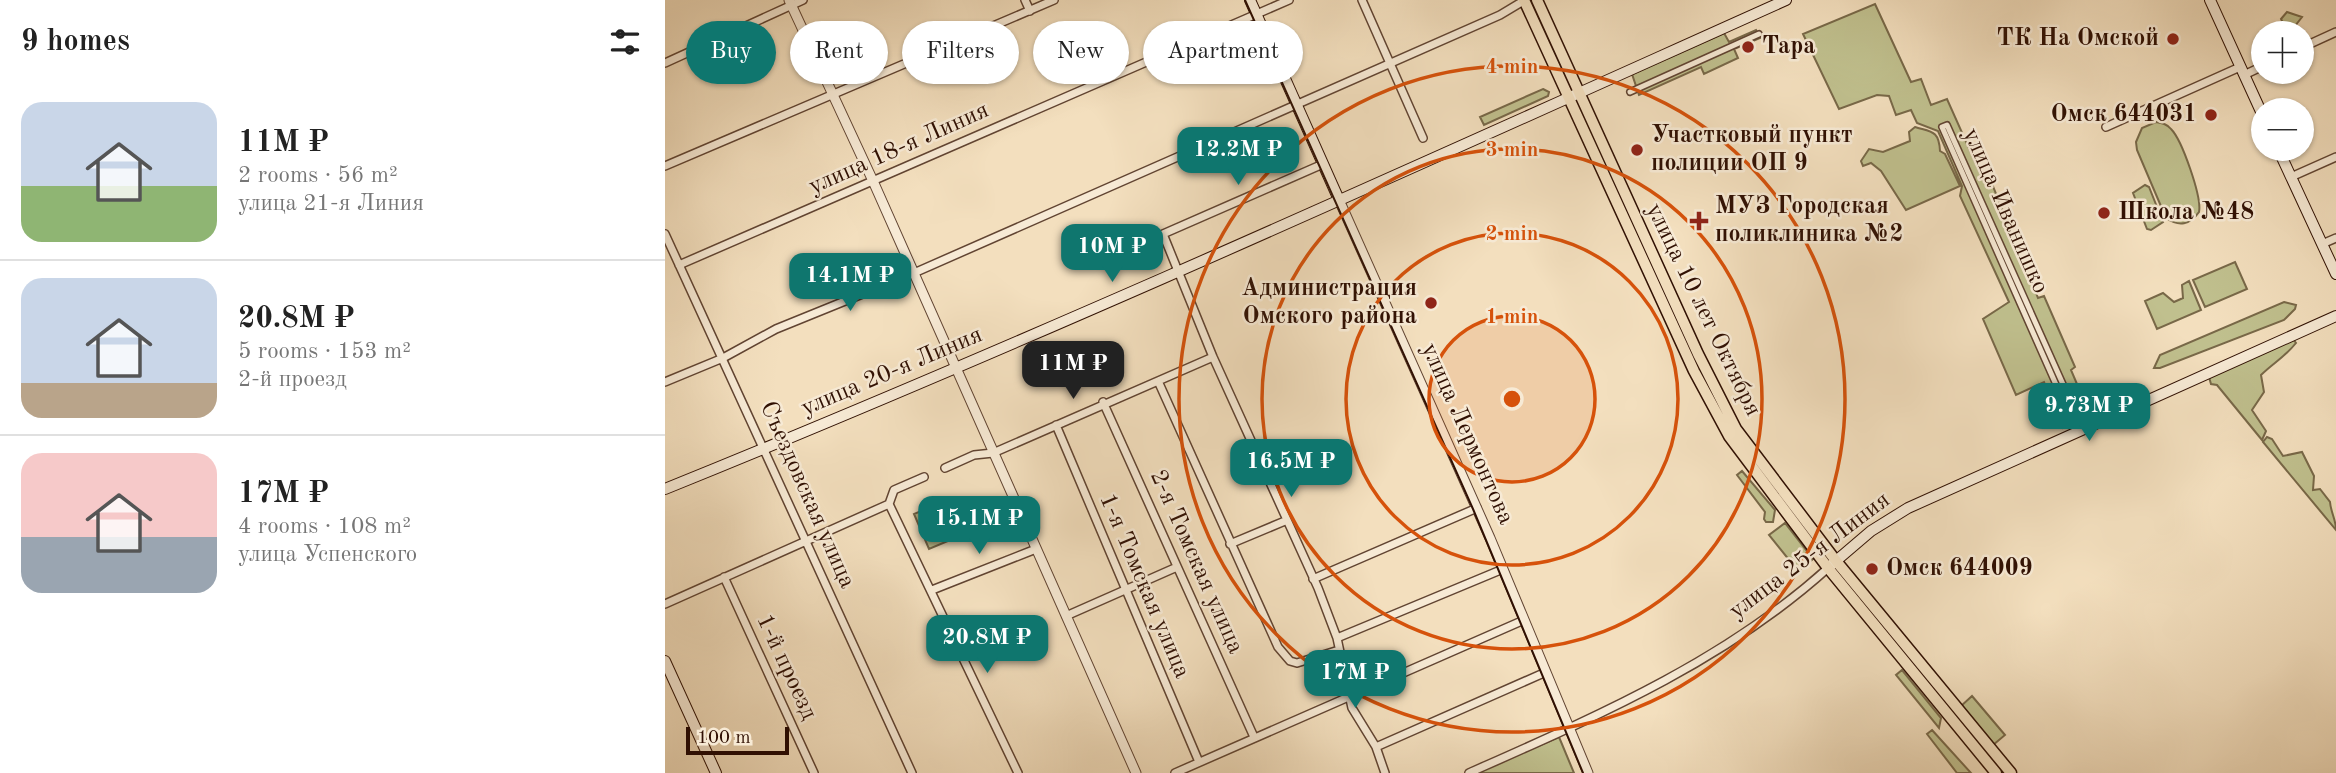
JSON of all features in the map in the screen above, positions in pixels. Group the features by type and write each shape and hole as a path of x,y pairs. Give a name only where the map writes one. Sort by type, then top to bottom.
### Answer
{"main road":[{"name":"улица Лермонтова","path":"1250,0 1340,202"},
{"name":"улица 10 лет Октября","path":"1525,0 1572,95 1714,409 1756,474 2011,773"},
{"name":"улица 10 лет Октября","path":"1537,0 1572,95"},
{"name":"улица 20-я Линия","path":"665,489 956,368 1340,202 1449,149 1773,3 1786,0"},
{"path":"2210,0 2255,98"},
{"path":"2284,161 2336,274"},
{"name":"улица 25-я Линия","path":"1832,565 1871,531 1908,508 2336,316"},
{"name":"улица 10 лет Октября","path":"1832,565 1996,773"},
{"path":"665,661 716,773"}],"street":[{"path":"665,63 791,3 803,0"},
{"path":"1025,0 1030,10"},
{"path":"665,166 1053,0"},
{"name":"улица 18-я Линия","path":"679,265 1289,0"},
{"path":"1362,0 1423,138"},
{"path":"665,382 723,358 800,319 914,273 1390,63 1525,0"},
{"path":"791,3 1136,773"},
{"path":"2314,42 2336,32"},
{"path":"1630,92 1759,34"},
{"path":"2106,127 2251,69"},
{"name":"улица Иванишко","path":"1947,125 2080,430 1941,127 1947,125"},
{"path":"2291,177 2336,156"},
{"path":"1323,164 1163,234 1213,357 1313,579 1337,638 1354,713 1376,747 1385,773"},
{"name":"улица Лермонтова","path":"1340,202 1477,508 1588,773"},
{"name":"Съездовская улица","path":"665,234 912,773"},
{"path":"2322,244 2336,238"},
{"path":"945,468 974,455 993,453 1103,402 1213,357"},
{"path":"1158,381 1230,544 1284,656 1297,663 1339,650"},
{"name":"2-я Томская улица","path":"1103,402 1254,737"},
{"name":"1-я Томская улица","path":"1056,425 1199,762"},
{"path":"924,477 894,490 889,504 1018,773"},
{"path":"665,604 889,504"},
{"path":"1313,579 1477,508"},
{"path":"1230,544 1285,521"},
{"path":"932,590 1036,549"},
{"name":"улица 25-я Линия","path":"1469,773 1569,729 1687,670 1769,615 1832,565"},
{"path":"1066,616 1177,567"},
{"path":"1337,638 1503,569"},
{"name":"1-й проезд","path":"724,578 814,773"},
{"path":"1175,773 1524,620"},
{"path":"1376,747 1546,672"}],"green space":[{"path":"1875,4 1911,82 1921,79 1931,105 1947,99 1984,182 1990,179 2038,298 2044,296 2075,367 2071,370 2091,417 2063,428 2044,382 2016,395 1983,319 2009,302 1960,196 1962,186 1938,131 1917,123 1911,110 1896,115 1889,96 1877,95 1839,109 1803,34"},
{"path":"2287,12 2302,17 2299,21 2281,19"},
{"path":"1756,30 1760,38 1734,49 1738,58 1704,74 1701,67 1639,95 1632,74 1724,33 1729,42"},
{"path":"1543,89 1549,92 1548,96 1484,125 1480,117"},
{"path":"2156,122 2168,126 2175,135 2194,182 2199,212 2192,220 2184,223 2175,223 2166,218 2137,150 2136,142 2142,128"},
{"path":"1915,127 1936,135 1940,151 1945,154 1960,186 1906,210 1881,171 1871,163 1863,166 1861,161 1869,149 1883,152 1910,141 1909,132"},
{"path":"2145,185 2149,187 2163,222 2151,230 2147,229 2133,193"},
{"path":"2235,262 2247,289 2205,307 2193,280"},
{"path":"2189,281 2201,310 2157,329 2145,301 2163,293 2174,302 2183,298 2182,285"},
{"path":"2284,302 2296,305 2284,320 2154,368 2160,355"},
{"path":"2293,339 2296,343 2292,348 2261,375 2264,392 2252,410 2266,431 2262,440 2217,385 2211,384 2209,377"},
{"path":"2267,437 2272,439 2283,456 2302,452 2314,476 2313,490 2320,489 2330,502 2336,530 2263,442"},
{"path":"1742,471 1775,510 1773,522 1766,522 1765,512 1737,475"},
{"path":"933,506 948,541 929,549 914,514"},
{"path":"1785,523 1813,559 1798,571 1769,535"},
{"path":"1902,670 1941,718 1939,728 1896,675"},
{"path":"1972,696 2005,735 1993,745 1961,706"},
{"path":"1932,730 1971,773 1957,773 1927,734"},
{"path":"1559,737 1574,773 1476,773"}],"tram line":[{"path":"1245,0 1473,509 1583,773"}],"place":[{"name":"ТК На Омской","path":"2173,39"},
{"name":"Тара","path":"1748,47"},
{"name":"Омск 644031","path":"2211,115"},
{"name":"Участковый пункт полиции ОП 9","path":"1637,150"},
{"name":"Школа №48","path":"2104,213"},
{"name":"МУЗ Городская поликлиника №2","path":"1699,221"},
{"name":"Администрация Омского района","path":"1431,303"},
{"name":"Омск 644009","path":"1872,569"}]}
